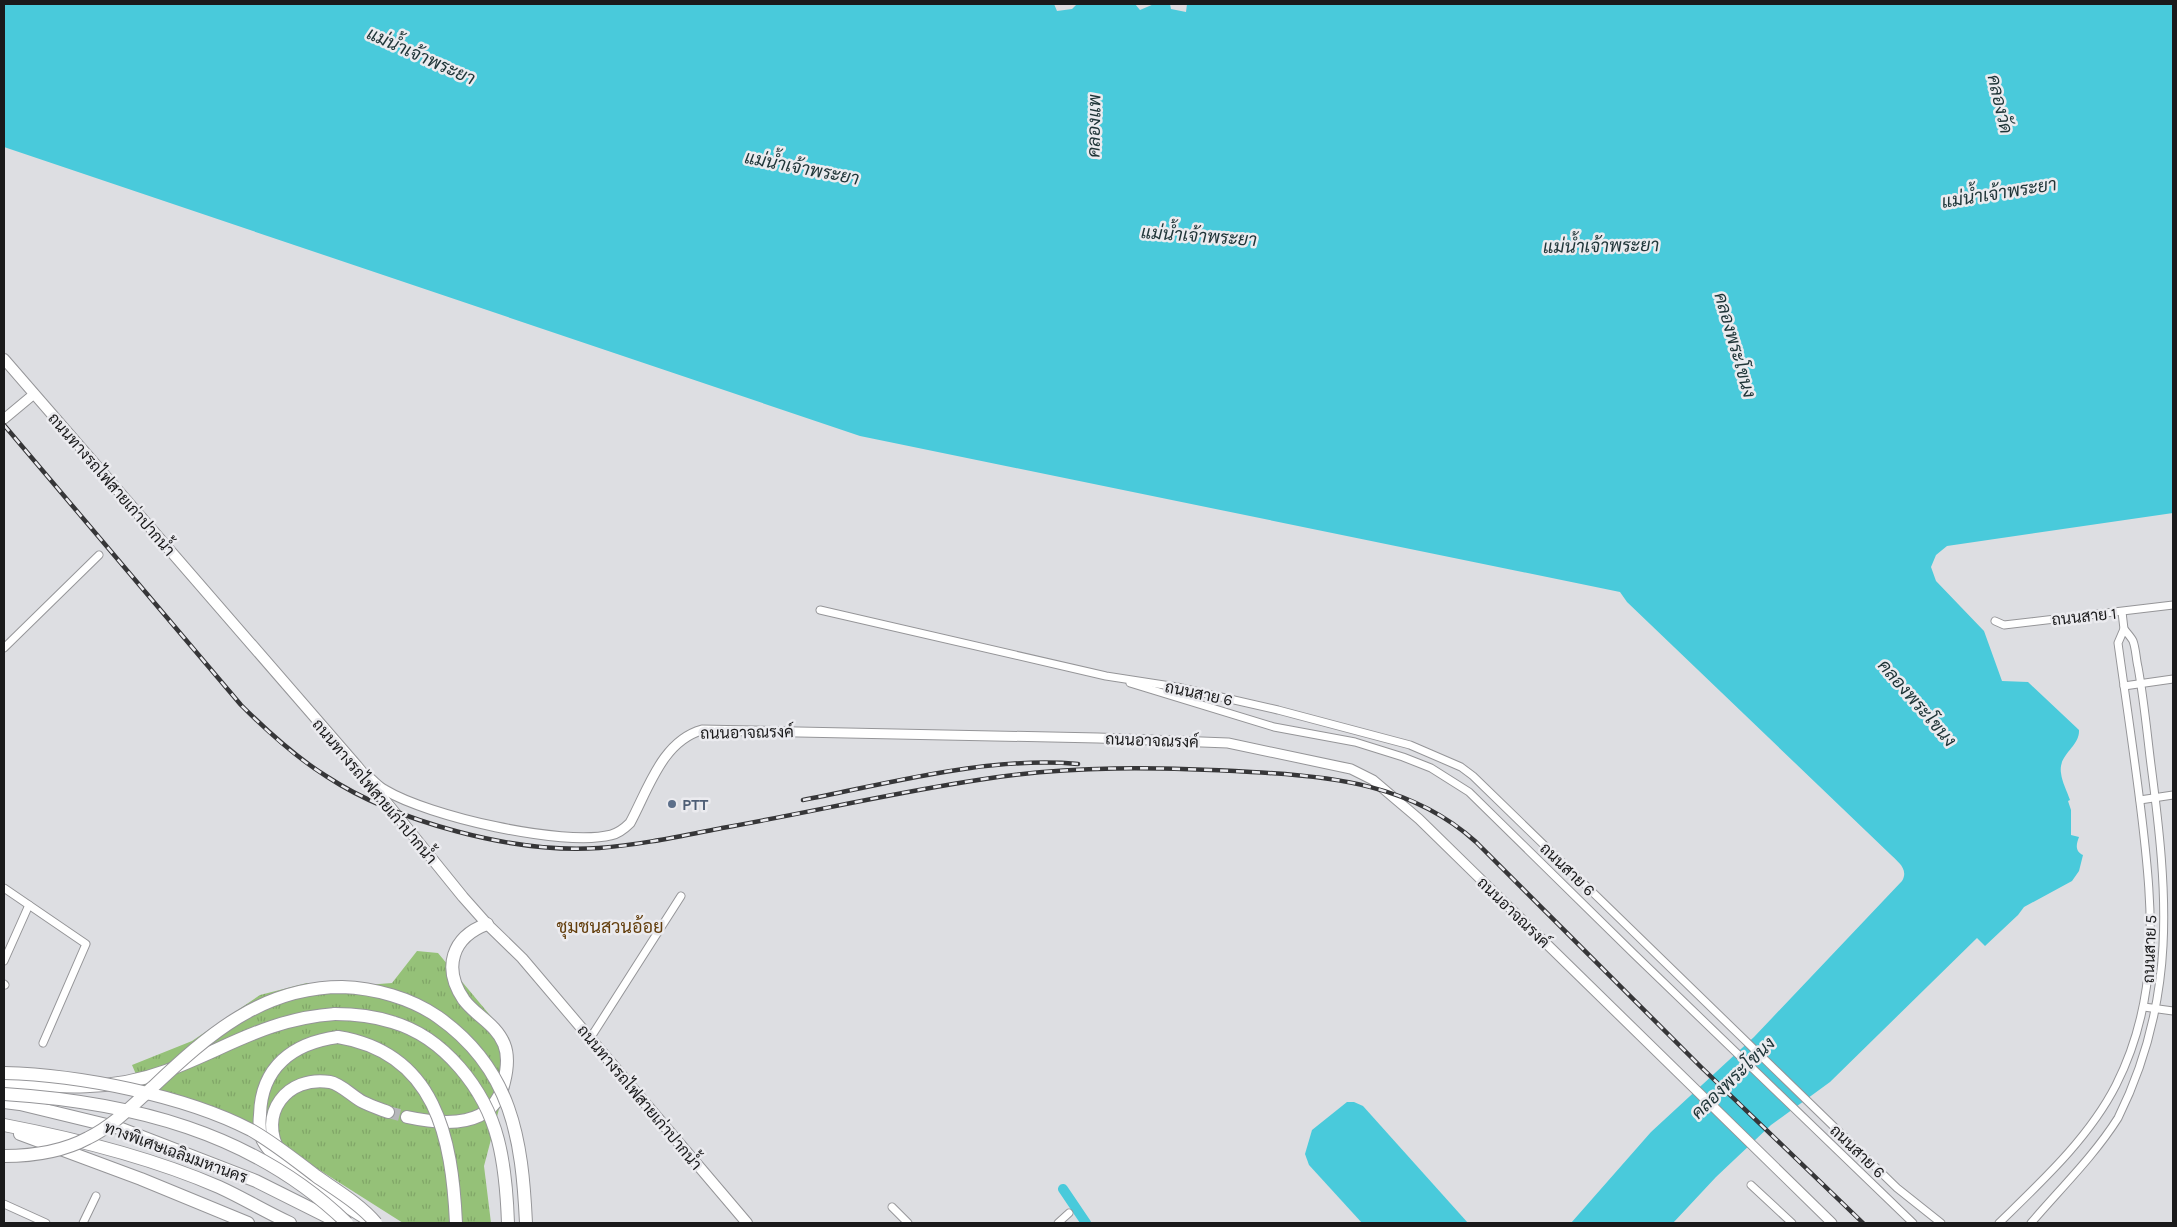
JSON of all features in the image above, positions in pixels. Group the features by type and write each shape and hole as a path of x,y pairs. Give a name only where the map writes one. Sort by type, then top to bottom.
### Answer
{"highway":[{"path":"407,1117 430,1122 458,1122 480,1115 491,1108 498,1098 508,1067 505,1046 492,1026 464,1000 456,986 452,968 452,956 460,941 474,929 487,924"},
{"path":"4,1156 55,1150 88,1139 120,1117 183,1059 214,1034 257,1005 281,996 306,990 353,988 376,991 416,1005 449,1024 472,1045 503,1091 513,1117 520,1147 526,1223"},
{"path":"20,1104 112,1086 166,1071 278,1023 306,1016 363,1015 394,1022 418,1034 442,1051 464,1073 480,1094 498,1140 504,1169 508,1223"},
{"path":"374,1223 288,1168 270,1151 261,1135 260,1102 270,1075 290,1052 319,1039 338,1037 356,1040 386,1052 410,1072 432,1100 440,1119 451,1158 456,1223"},
{"path":"4,1073 101,1084 171,1101 222,1117 251,1131 290,1156 343,1195 374,1223"},
{"path":"4,1082 80,1088 112,1086"},
{"path":"288,1168 278,1149 271,1121 279,1101 287,1093 300,1085 314,1082 332,1082 363,1102 388,1112"},
{"path":"4,1094 111,1106 190,1127 236,1146 279,1172 318,1198 347,1223"},
{"name":"ทางพิเศษเฉลิมมหานคร","path":"4,1102 20,1104 120,1128 256,1181 340,1223"},
{"name":"ทางพิเศษเฉลิมมหานคร","path":"4,1125 108,1148 158,1164 219,1188 290,1223"},
{"path":"4,1129 141,1179 248,1223"}],"main road":[{"name":"ถนนทางรถไฟสายเก่าปากน้ำ","path":"4,359 356,766 487,924 522,958 747,1223"}],"street":[{"path":"4,419 34,394"},
{"path":"4,648 99,555"},
{"name":"ถนนสาย 1","path":"1995,622 2004,625 2173,605"},
{"name":"ถนนสาย 6","path":"820,610 1106,676 1274,727 1355,742 1404,757 1431,768 1469,792 1913,1223"},
{"name":"ถนนสาย 5","path":"1999,1223 2048,1173 2102,1108 2116,1085 2134,1041 2144,1007 2152,943 2150,881 2118,643 2124,629 2122,612"},
{"name":"ถนนสาย 5","path":"2031,1223 2086,1160 2117,1120 2147,1063 2163,1010 2170,951 2164,866 2141,684 2133,641 2124,629"},
{"name":"ถนนสาย 6","path":"1106,676 1177,687 1278,710 1410,745 1461,767 1473,776 1897,1188 1941,1223"},
{"path":"2124,686 2173,680"},
{"name":"ถนนอาจณรงค์","path":"356,766 384,789 400,798 465,820 525,832 575,838 602,837 622,831 630,823 667,753 691,733 702,730 1098,738 1228,743 1351,769 1372,780 1419,819 1832,1223"},
{"path":"2140,800 2173,795"},
{"path":"4,888 78,936 87,945 43,1042"},
{"path":"590,1038 681,896"},
{"path":"4,962 29,905"},
{"path":"2144,1007 2173,1011"},
{"path":"1751,1186 1792,1223"},
{"path":"83,1223 96,1196"},
{"path":"5,1206 46,1223"},
{"path":"892,1206 908,1223"},
{"path":"1058,1223 1069,1214"}],"green space":[{"path":"417,951 438,953 509,1038 509,1071 484,1166 491,1223 403,1223 236,1117 144,1093 132,1065 192,1041 260,995 307,983 366,985 392,983"}],"water":[{"path":"4,4 1054,4 1057,11 1072,9 1077,4 1135,4 1140,10 1154,4 1170,4 1171,9 1186,12 1187,4 2173,4 2173,513 1947,546 1936,555 1931,567 1936,581 1984,631 2002,681 2028,682 2079,730 2076,741 2063,761 2061,773 2070,800 2068,801 2071,810 2071,835 2079,837 2077,848 2083,855 2079,871 2072,881 2024,907 1985,946 1977,938 1830,1082 1771,1125 1716,1177 1673,1223 1571,1223 1651,1132 1754,1037 1904,877 1902,866 1627,602 1620,592 860,436 4,147"},
{"path":"1347,1102 1354,1102 1363,1106 1468,1223 1362,1223 1309,1165 1305,1154 1312,1130"}],"waterway":[{"path":"1063,1189 1086,1223"}],"tunnel":[{"path":"388,1112 407,1117"}],"railway":[{"path":"4,425 241,705 271,734 314,768 354,793 386,808 457,832 531,846 566,849 614,847 676,837 946,785 1012,775 1080,770 1149,768 1282,774 1342,781 1371,787 1399,796 1426,808 1452,823 1476,842 1701,1067 1863,1223"},
{"path":"803,800 975,767 1009,764 1078,764"}],"place":[{"name":"PTT","path":"672,804"}],"district":[{"name":"ชุมชนสวนอ้อย","path":"610,927"}],"water label":[{"name":"แม่น้ำเจ้าพระยา","path":"421,56"},
{"name":"คลองวัด","path":"2000,104"},
{"name":"คลองแพ","path":"1094,126"},
{"name":"แม่น้ำเจ้าพระยา","path":"802,168"},
{"name":"แม่น้ำเจ้าพระยา","path":"1999,193"},
{"name":"แม่น้ำเจ้าพระยา","path":"1199,236"},
{"name":"แม่น้ำเจ้าพระยา","path":"1601,246"},
{"name":"คลองพระโขนง","path":"1735,345"},
{"name":"คลองพระโขนง","path":"1917,703"},
{"name":"คลองพระโขนง","path":"1733,1078"}]}
